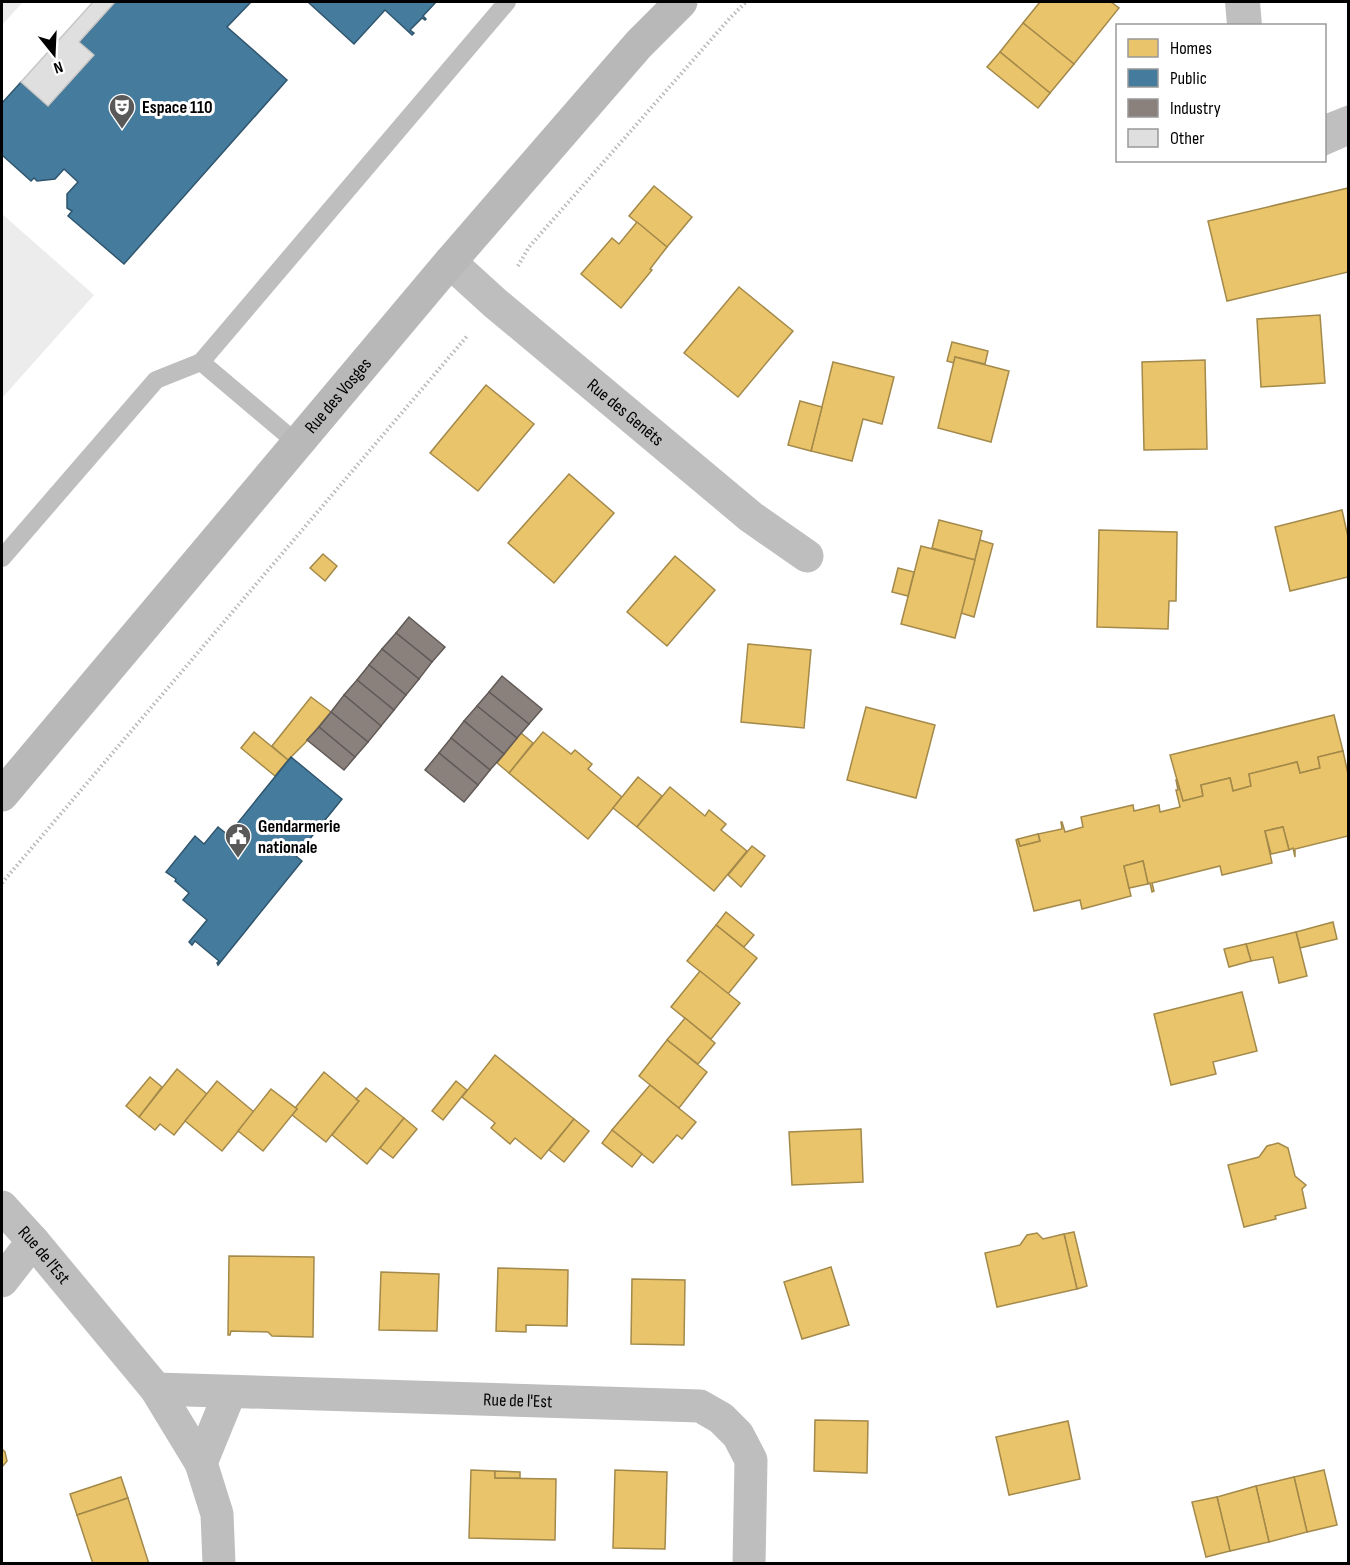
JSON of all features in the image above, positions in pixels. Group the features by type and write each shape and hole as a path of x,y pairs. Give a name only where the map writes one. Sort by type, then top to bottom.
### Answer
{"main road":[{"name":"Rue des Vosges","path":"2,795 450,262 639,44 681,2"}],"street":[{"name":"Rue des Genêts","path":"450,262 495,303 751,517 807,556"},
{"name":"Rue de l'Est","path":"2,1207 156,1389 201,1463 217,1514 219,1563"},
{"path":"2,1281 33,1241"},
{"name":"Rue de l'Est","path":"156,1389 700,1406 721,1418 738,1435 751,1460 749,1563"},
{"path":"201,1463 230,1392"}],"lane":[{"path":"2,558 156,380 201,362 507,2"},
{"path":"201,362 298,444"}],"path":[{"path":"2,883 495,303 529,247 729,18 746,2"}],"shaded area":[{"path":"2,2 23,2 2,25"},
{"path":"1225,2 1260,2 1262,24 1227,24"},
{"path":"1348,105 1348,146 1326,156 1326,114"},
{"path":"2,214 94,295 2,398"}],"building: Homes":[{"path":"1040,2 1111,2 1119,8 1074,64 1023,23"},
{"path":"1023,23 1074,64 1050,93 1000,52"},
{"path":"1000,52 1050,93 1038,108 987,67"},
{"path":"654,186 692,217 667,247 629,216"},
{"path":"1348,188 1348,272 1227,301 1208,221"},
{"path":"637,222 667,247 650,269 652,270 621,308 581,274 612,238 619,244"},
{"path":"739,287 793,331 738,397 684,353"},
{"path":"1320,315 1325,383 1261,387 1257,319"},
{"path":"952,342 988,351 985,364 955,357 954,363 947,361"},
{"path":"955,357 1009,371 991,442 938,428"},
{"path":"1205,360 1207,449 1144,450 1142,362"},
{"path":"833,362 894,377 882,424 863,419 852,461 811,451"},
{"path":"486,385 534,424 478,491 430,453"},
{"path":"800,401 822,407 811,451 788,445"},
{"path":"569,474 614,513 554,583 508,543"},
{"path":"1342,510 1348,537 1348,577 1290,591 1275,527"},
{"path":"939,520 982,531 975,560 932,548"},
{"path":"1099,530 1177,532 1176,601 1169,601 1168,629 1097,627"},
{"path":"980,540 993,544 974,617 961,613"},
{"path":"921,546 975,560 955,638 901,624"},
{"path":"323,554 337,566 325,581 310,568"},
{"path":"675,556 715,590 667,646 627,612"},
{"path":"898,568 914,572 908,596 892,592"},
{"path":"748,644 811,650 804,728 741,722"},
{"path":"311,697 331,712 288,760 272,746"},
{"path":"866,707 935,725 916,798 847,780"},
{"path":"1334,715 1343,751 1318,757 1320,768 1300,773 1297,762 1249,774 1251,786 1233,791 1230,778 1201,785 1203,796 1183,801 1170,755"},
{"path":"254,732 288,760 275,776 241,748"},
{"path":"543,732 571,754 575,750 592,764 588,769 622,797 588,839 509,773"},
{"path":"521,733 533,743 509,773 497,763"},
{"path":"1343,751 1348,774 1348,836 1295,849 1295,857 1293,848 1289,850 1283,827 1265,831 1272,863 1222,875 1220,866 1152,883 1154,891 1152,892 1143,861 1124,866 1131,896 1082,909 1080,900 1034,911 1016,840 1018,839 1020,846 1040,841 1038,834 1062,829 1061,822 1065,832 1083,827 1081,817 1133,805 1134,811 1159,805 1160,812 1180,807 1176,780 1183,801 1203,796 1201,785 1230,778 1233,791 1251,786 1249,774 1297,762 1300,773 1320,768 1318,757"},
{"path":"638,777 662,796 637,827 613,808"},
{"path":"670,787 705,816 709,810 726,824 721,830 747,851 714,891 637,827"},
{"path":"1283,827 1289,850 1271,854 1265,831"},
{"path":"1038,834 1040,841 1020,846 1018,839"},
{"path":"752,846 765,856 741,887 728,875"},
{"path":"1143,861 1148,884 1129,888 1124,866"},
{"path":"726,912 754,935 744,947 716,925"},
{"path":"1333,922 1337,939 1300,948 1296,932"},
{"path":"716,925 757,958 728,994 687,961"},
{"path":"1296,932 1307,976 1279,983 1273,957 1251,961 1246,944"},
{"path":"1246,944 1251,961 1229,967 1224,949"},
{"path":"700,971 740,1003 711,1039 671,1007"},
{"path":"1242,992 1257,1051 1213,1062 1216,1074 1171,1085 1154,1014"},
{"path":"685,1018 715,1043 698,1064 667,1040"},
{"path":"667,1040 707,1072 679,1108 639,1076"},
{"path":"495,1055 574,1119 541,1159 515,1138 510,1144 491,1128 495,1123 462,1097"},
{"path":"177,1069 207,1094 174,1135 160,1124 155,1130 139,1117"},
{"path":"324,1072 359,1101 326,1142 292,1115"},
{"path":"150,1077 162,1087 139,1117 126,1106"},
{"path":"217,1081 254,1112 222,1151 185,1121"},
{"path":"456,1081 467,1090 443,1120 432,1111"},
{"path":"650,1085 696,1122 682,1139 677,1135 653,1163 612,1130"},
{"path":"366,1088 404,1118 367,1164 332,1135 359,1101 356,1099"},
{"path":"271,1089 297,1109 263,1151 238,1131"},
{"path":"404,1118 417,1129 393,1158 380,1148"},
{"path":"574,1119 589,1131 564,1162 549,1150"},
{"path":"861,1129 863,1182 792,1185 789,1132"},
{"path":"612,1130 642,1154 632,1167 602,1143"},
{"path":"1278,1143 1288,1148 1295,1176 1306,1185 1302,1189 1306,1208 1244,1227 1228,1165 1259,1157 1267,1146"},
{"path":"1074,1232 1087,1286 1077,1289 1064,1234"},
{"path":"1037,1233 1043,1239 1064,1234 1077,1289 997,1307 985,1253 1020,1245 1027,1235"},
{"path":"229,1256 314,1257 313,1337 272,1336 268,1332 231,1331 228,1335"},
{"path":"831,1267 849,1325 802,1339 784,1282"},
{"path":"498,1268 568,1270 567,1326 526,1325 526,1332 496,1331"},
{"path":"381,1272 439,1274 437,1331 379,1330"},
{"path":"632,1279 685,1280 684,1345 631,1344"},
{"path":"815,1420 868,1421 867,1473 814,1471"},
{"path":"1068,1421 1080,1479 1009,1495 996,1437"},
{"path":"2,1449 7,1461 2,1467"},
{"path":"471,1470 495,1471 495,1478 556,1479 555,1540 469,1538"},
{"path":"615,1470 667,1472 665,1549 613,1548"},
{"path":"1324,1470 1337,1525 1307,1532 1294,1477"},
{"path":"495,1471 520,1472 520,1478 495,1478"},
{"path":"121,1477 128,1498 77,1515 70,1494"},
{"path":"1294,1477 1307,1532 1269,1542 1256,1486"},
{"path":"1256,1486 1269,1542 1230,1551 1217,1497"},
{"path":"1217,1497 1230,1551 1206,1557 1192,1502"},
{"path":"128,1498 149,1564 93,1564 77,1515"}],"building: Public":[{"name":"Espace 110","path":"115,2 251,2 227,27 287,80 124,264 68,216 72,211 67,208 67,194 78,182 64,169 55,179 37,181 34,178 31,181 2,155 2,103 21,82 48,106 94,55 79,42"},
{"path":"308,2 436,2 423,16 426,19 422,18 410,30 414,33 412,35 385,10 354,44"},
{"name":"Gendarmerie nationale","path":"291,757 342,799 296,856 302,861 218,965 219,961 195,941 192,945 189,942 207,920 183,900 189,893 166,872 195,836 204,844 218,827 228,835"}],"building: Industry":[{"path":"409,617 445,647 432,662 396,633"},
{"path":"396,633 432,662 419,679 382,649"},
{"path":"382,649 419,679 406,695 369,665"},
{"path":"369,665 406,695 394,710 357,680"},
{"path":"502,676 542,709 529,724 489,692"},
{"path":"357,680 394,710 381,726 344,695"},
{"path":"489,692 529,724 517,738 477,706"},
{"path":"344,695 381,726 368,742 331,712"},
{"path":"477,706 517,738 504,754 464,721"},
{"path":"331,712 368,742 355,757 319,727"},
{"path":"464,721 504,754 490,770 451,738"},
{"path":"319,727 355,757 344,770 307,740"},
{"path":"451,738 490,770 478,785 439,753"},
{"path":"439,753 478,785 464,802 425,770"}],"building: Other":[{"path":"93,2 115,2 79,42 94,55 48,106 21,82"}],"place":[{"name":"Espace 110","path":"122,130"},
{"name":"Gendarmerie nationale","path":"238,859"}]}
